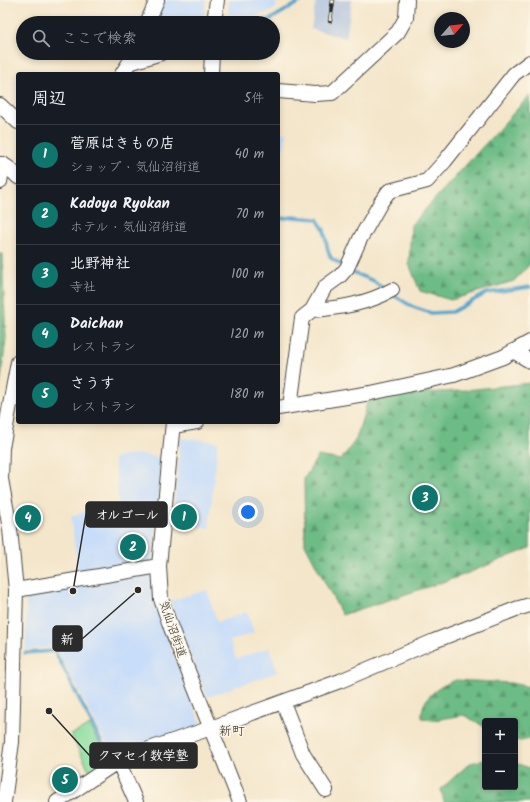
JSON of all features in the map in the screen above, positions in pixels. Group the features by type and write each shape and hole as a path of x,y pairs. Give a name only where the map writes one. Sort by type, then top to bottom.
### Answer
{"street":[{"path":"150,16 157,0"},
{"path":"215,16 217,0"},
{"path":"280,91 315,94 332,93 398,32 406,18 407,0"},
{"path":"128,63 138,60"},
{"path":"211,72 212,60"},
{"path":"530,62 514,74 445,160 426,181 389,191 381,202 344,271 325,286 312,310 302,318 284,407 371,393 454,375 503,357 530,342"},
{"path":"0,105 16,120"},
{"path":"0,182 1,164 13,171 16,175"},
{"path":"312,310 339,308 379,297 392,290"},
{"path":"513,351 530,361"},
{"path":"4,802 12,742 16,590 10,529 1,478 2,448 16,373"},
{"name":"気仙沼街道","path":"173,424 159,566 161,600 240,802"},
{"path":"16,590 159,566"},
{"path":"57,802 123,758 340,681 434,641 530,604"},
{"path":"283,702 303,754 326,790"},
{"path":"112,765 136,802"}],"shaded area":[{"path":"160,0 206,0 205,16 154,16"},
{"path":"229,0 276,0 276,8 267,13 253,16 228,14"},
{"path":"316,0 352,0 346,38 311,29"},
{"path":"280,132 286,133 284,149 280,149"},
{"path":"181,438 218,442 209,528 172,524"},
{"path":"137,454 162,458 152,562 78,574 71,516 87,510 96,527 121,522 114,458"},
{"path":"152,572 153,593 162,625 201,725 114,758 55,646 26,650 26,594"},
{"path":"207,590 217,622 247,612 254,633 230,641 236,659 269,648 278,672 207,697 170,601"}],"green space":[{"path":"530,95 530,264 514,281 451,300 420,291 409,264 411,225"},
{"path":"0,253 2,254 6,338 0,387"},
{"path":"530,383 530,548 458,577 342,615 305,544 304,479 318,456 341,460 356,439 368,400 383,395 457,391"},
{"path":"456,680 511,683 530,687 530,739 518,740 518,718 482,718 482,725 464,715 435,720 422,718 422,711 427,699 437,689"},
{"path":"90,725 109,763 91,774 71,735"},
{"path":"482,761 482,790 518,790 518,764 530,768 530,802 444,802 441,789 470,763"}],"waterway":[{"path":"276,16 303,0"},
{"path":"280,219 293,217 317,219 324,230 328,251 331,258 344,267"},
{"path":"349,271 374,281 386,290"},
{"path":"393,295 413,307 431,313 452,312 487,293 530,287"},
{"path":"25,653 55,652 111,761"}],"railway":[{"path":"330,21 333,0"}],"place":[{"name":"北野神社","path":"425,498"},
{"name":"菅原はきもの店","path":"184,517"},
{"name":"Daichan","path":"28,518"},
{"name":"Kadoya Ryokan","path":"133,547"},
{"name":"新","path":"138,590"},
{"name":"オルゴール","path":"73,591"},
{"name":"クマセイ数学塾","path":"49,711"},
{"name":"さうす","path":"65,780"}],"district":[{"name":"新町","path":"232,730"}]}
